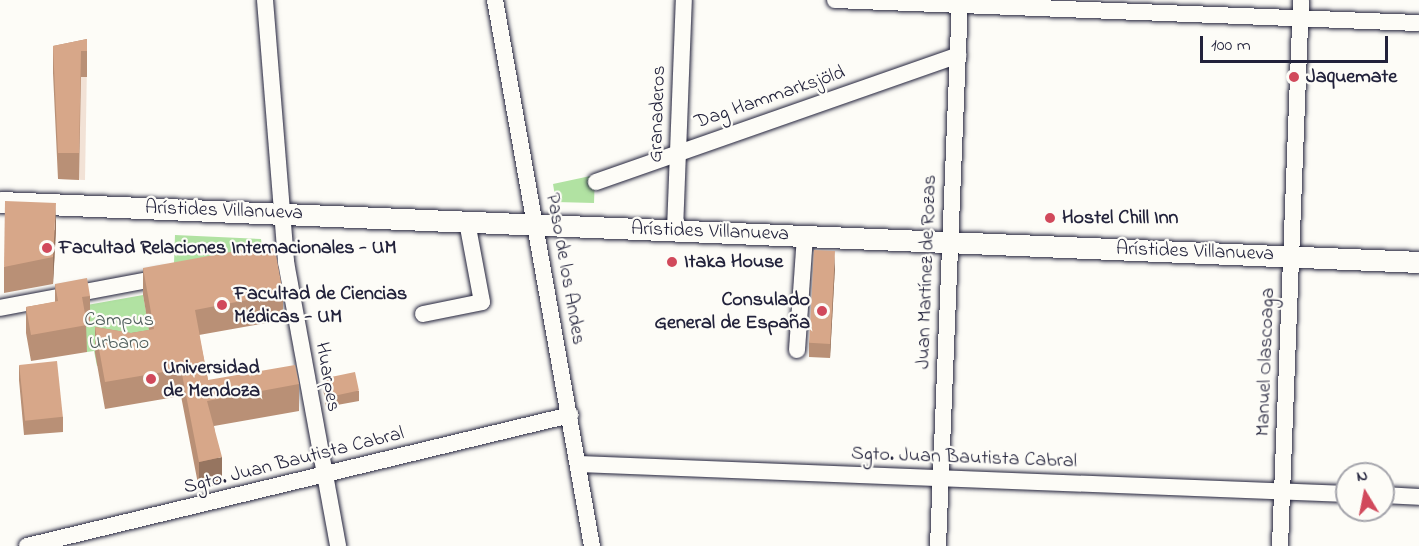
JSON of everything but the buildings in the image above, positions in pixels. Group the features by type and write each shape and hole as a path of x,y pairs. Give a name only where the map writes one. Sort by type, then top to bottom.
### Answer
{"main road":[{"name":"Arístides Villanueva","path":"0,202 1419,262"}],"street":[{"name":"Huarpes","path":"265,0 284,214 285,255 338,546"},
{"name":"Paso de los Andes","path":"495,0 592,546"},
{"name":"Granaderos","path":"675,230 684,0"},
{"path":"835,0 960,2 1419,23"},
{"name":"Manuel Olascoaga","path":"1280,546 1301,0"},
{"name":"Juan Martínez de Rozas","path":"938,546 960,2"},
{"name":"Dag Hammarksjöld","path":"597,182 958,55"},
{"path":"423,314 483,302 467,222"},
{"path":"797,350 805,236"},
{"path":"262,259 285,255"},
{"path":"0,308 182,274"},
{"name":"Sgto. Juan Bautista Cabral","path":"27,546 570,415"},
{"name":"Sgto. Juan Bautista Cabral","path":"579,464 1335,494"},
{"path":"1395,496 1419,497"}],"shaded area":[{"path":"87,65 85,180 58,179 57,72"}],"green space":[{"path":"595,175 594,203 556,202 553,184"},
{"path":"175,235 261,239 262,247 174,263"},
{"name":"Campus Urbano","path":"143,295 154,356 97,366 94,351 87,352 82,324 87,305"}],"place":[{"name":"Jaquemate","path":"1294,77"},
{"name":"Hostel Chill Inn","path":"1050,218"},
{"name":"Facultad Relaciones Internacionales - UM","path":"47,248"},
{"name":"Itaka House","path":"672,262"},
{"name":"Facultad de Ciencias Médicas - UM","path":"222,305"},
{"name":"Consulado General de España","path":"822,311"},
{"name":"Universidad de Mendoza","path":"151,379"}]}
